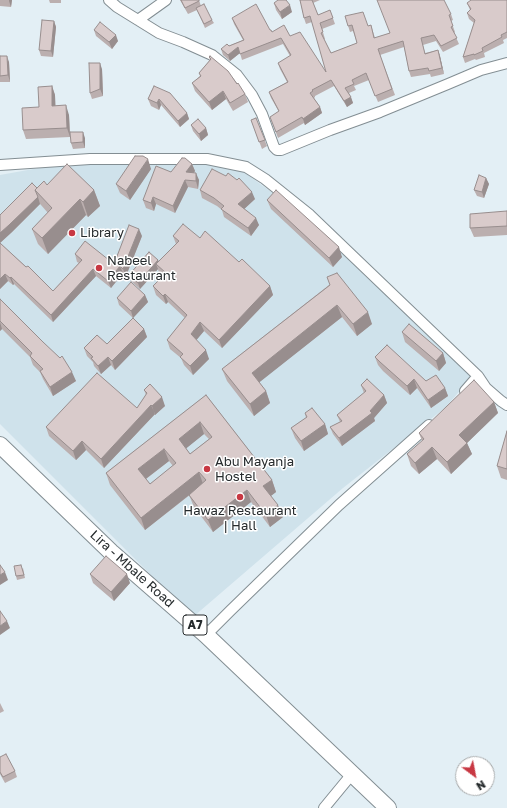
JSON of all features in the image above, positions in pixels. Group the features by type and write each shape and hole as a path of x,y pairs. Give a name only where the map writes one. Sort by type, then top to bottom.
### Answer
{"main road":[{"name":"Lira - Mbale Road","path":"0,445 111,552 206,635 388,808"}],"street":[{"path":"109,0 117,7 159,33 212,55 237,75 252,95 262,114 274,147 277,150 281,150 380,112 481,70 507,62"},
{"path":"138,20 166,0"},
{"path":"0,165 90,159 207,159 246,167 281,190 310,215 478,376 486,388 500,401 507,405"},
{"path":"460,397 478,376"},
{"path":"206,635 339,505 437,418"},
{"path":"324,808 352,774"}],"shaded area":[{"path":"89,159 205,160 241,170 303,215 364,275 473,375 446,407 343,488 193,617 0,424 0,175"}],"building":[{"path":"181,0 199,0 199,1 185,8"},
{"path":"278,0 286,0 290,5 280,12 274,3"},
{"path":"300,0 312,0 318,15 330,10 333,18 320,23 323,32 321,33 331,53 357,43 352,25 348,26 345,16 363,12 368,26 371,25 374,38 390,33 377,0 444,0 451,14 449,15 453,26 451,27 457,38 441,46 434,35 421,38 425,54 438,50 442,68 429,71 428,68 409,71 403,41 378,49 392,89 375,96 366,73 352,80 354,84 345,88 351,97 344,101 331,80 312,90 313,91 310,93 320,107 303,119 302,117 276,132 270,117 279,111 269,92 288,82 278,63 291,55 281,38 240,54 238,47 228,55 221,49 227,44 229,46 244,40 232,18 256,4 272,32 284,25 290,36 300,32 326,72 310,16 304,18"},
{"path":"471,0 507,0 507,32 501,35 502,37 482,48 483,51 474,55 463,57 475,20 467,13 471,9 467,3"},
{"path":"204,4 212,20 204,24 196,8"},
{"path":"42,20 54,21 51,51 39,50"},
{"path":"100,22 116,35 109,42 94,30"},
{"path":"0,56 7,56 8,75 0,76"},
{"path":"210,56 228,71 245,94 230,103 223,91 209,102 192,83 201,76 199,73 211,59 209,57"},
{"path":"89,63 100,63 100,89 90,93"},
{"path":"52,86 52,106 66,105 67,128 23,130 22,108 39,107 38,87"},
{"path":"154,86 170,93 187,113 178,121 159,99 157,103 148,99"},
{"path":"256,118 265,140 259,142 251,120"},
{"path":"198,119 206,128 199,134 191,125"},
{"path":"70,132 83,132 83,142 71,143"},
{"path":"135,156 143,156 148,159 126,191 116,184"},
{"path":"182,158 185,158 192,164 186,172 196,173 196,181 185,180 173,206 153,197 151,203 143,200 156,166 171,172"},
{"path":"67,164 94,190 83,202 80,199 42,238 32,229 52,208 35,190 44,181 47,185"},
{"path":"212,169 226,176 228,173 237,180 239,178 252,192 238,204 256,218 248,228 221,209 224,206 214,198 200,190"},
{"path":"479,175 486,178 482,192 474,190"},
{"path":"32,183 37,188 35,190 38,197 0,233 0,215"},
{"path":"276,190 339,247 329,258 267,200"},
{"path":"507,211 507,226 470,228 470,214"},
{"path":"183,224 200,238 205,231 239,262 242,259 270,286 219,340 200,322 191,334 206,350 190,366 180,357 183,354 167,340 187,315 165,294 163,296 153,286 166,273 156,264 179,241 173,236"},
{"path":"129,225 139,229 123,269 120,266 108,281 93,269 51,315 11,277 10,278 5,274 0,279 0,243 26,267 28,266 53,291 82,260 75,254 85,241 114,264"},
{"path":"149,252 158,260 138,283 129,275"},
{"path":"337,273 368,312 353,324 337,305 252,373 266,391 250,404 222,369 330,285 327,277"},
{"path":"131,282 145,295 131,311 117,298"},
{"path":"0,299 60,358 62,356 72,372 50,387 40,371 43,369 30,356 32,353 0,321"},
{"path":"133,318 144,329 112,361 108,357 98,366 91,358 93,357 84,348 97,335 107,344"},
{"path":"409,324 443,353 436,361 402,332"},
{"path":"387,345 426,381 436,375 445,388 428,400 414,379 407,386 375,357"},
{"path":"97,373 137,408 147,393 144,390 150,384 162,397 152,406 151,405 101,459 82,441 73,451 46,427"},
{"path":"367,379 384,395 370,411 372,413 339,438 330,427 342,421 337,415 366,391 361,385"},
{"path":"474,380 494,402 459,435 467,443 447,462 432,447 415,463 407,454 424,439 419,433"},
{"path":"206,395 272,480 263,486 278,505 266,515 247,490 208,520 189,495 206,480 199,472 141,518 106,473","holes":["200,422 212,437 190,454 179,439","164,449 176,463 150,484 138,469"]},
{"path":"312,408 325,424 301,441 291,428 307,417 305,413"},
{"path":"507,431 507,469 497,466"},
{"path":"106,556 127,574 111,592 90,574"},
{"path":"0,565 5,572 0,575"},
{"path":"21,565 24,575 16,576 14,566"},
{"path":"0,611 7,621 0,626"},
{"path":"6,754 15,771 3,777 0,772 0,757"}],"place":[{"name":"Library","path":"72,233"},
{"name":"Nabeel Restaurant","path":"99,268"},
{"name":"Abu Mayanja Hostel","path":"207,469"},
{"name":"Hawaz Restaurant | Hall","path":"240,497"}]}
